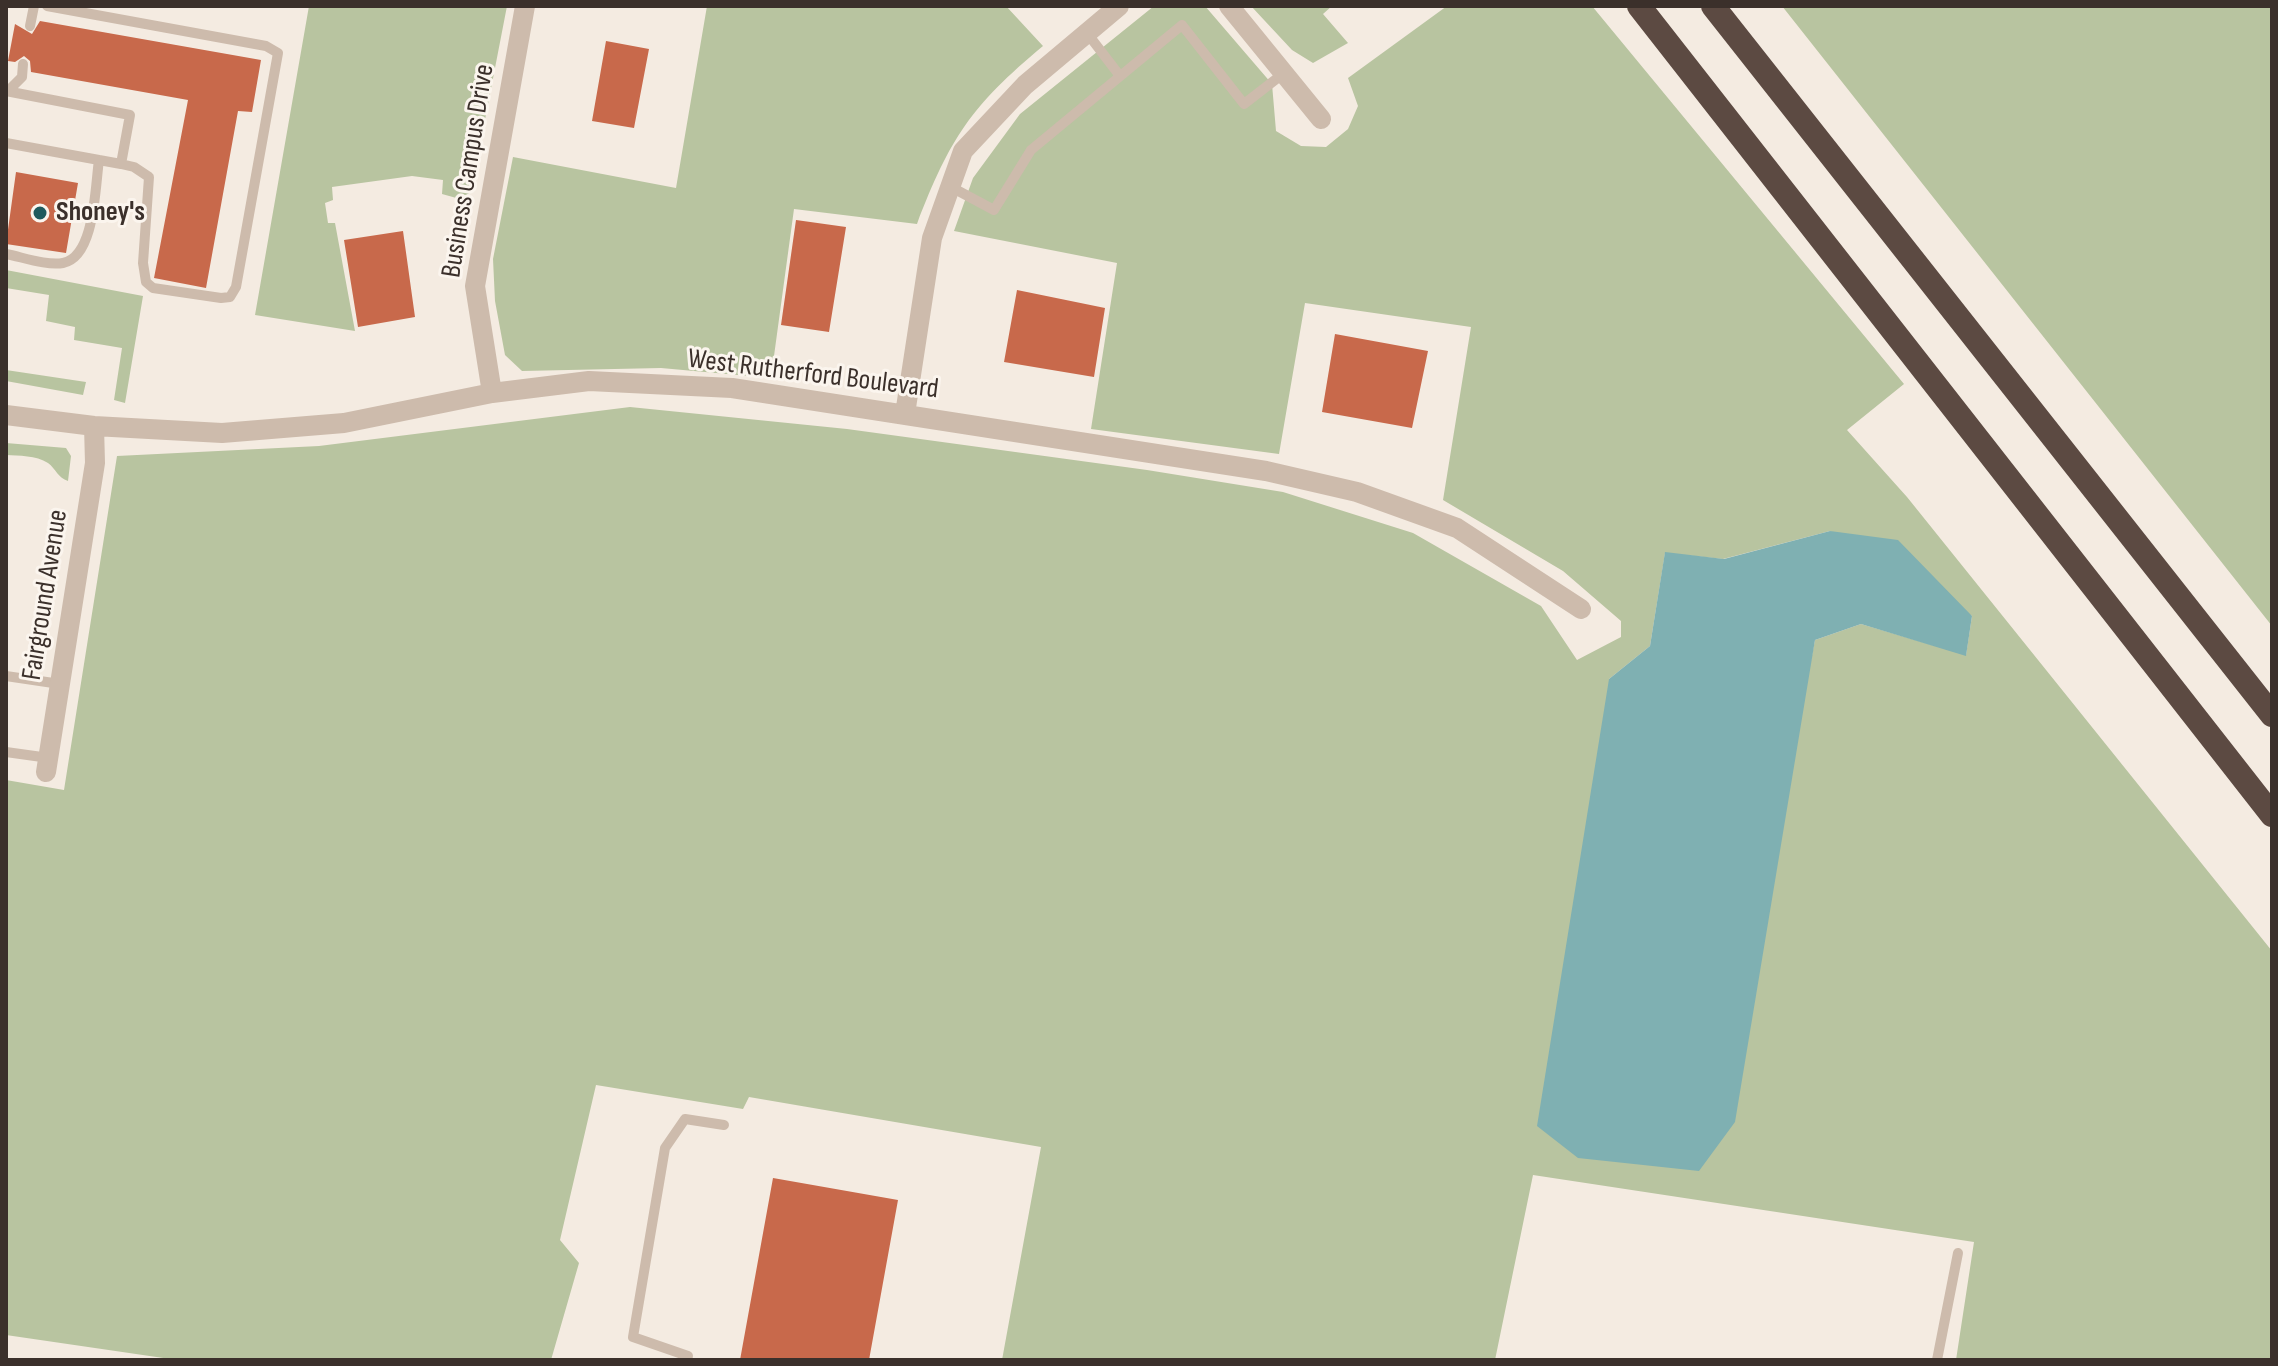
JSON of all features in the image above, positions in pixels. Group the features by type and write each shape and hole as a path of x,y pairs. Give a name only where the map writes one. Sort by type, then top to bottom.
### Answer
{"highway":[{"path":"1639,6 2272,815"},
{"path":"1713,6 2272,715"}],"street":[{"name":"Business Campus Drive","path":"492,393 475,286 525,6"},
{"path":"905,414 932,238 963,151 1025,85 1119,6"},
{"path":"1229,6 1321,119"},
{"name":"West Rutherford Boulevard","path":"6,415 94,426 222,433 329,424 492,393 589,381 732,388 1266,471 1357,492 1457,528 1581,609"},
{"name":"Fairground Avenue","path":"48,765 95,463 94,426"}],"lane":[{"path":"30,26 34,6"},
{"path":"6,143 134,167 149,177 143,263 146,282 153,288 230,297 236,287 278,53 266,46 47,6"},
{"path":"951,187 994,210 1031,150 1182,25 1244,104 1284,73"},
{"path":"1087,33 1120,76"},
{"path":"7,91 22,77 23,64"},
{"path":"7,91 130,115 121,164"},
{"path":"6,254 62,263 75,258 87,243 99,160"},
{"path":"6,688 7,676 60,684"},
{"path":"6,752 48,765"},
{"path":"688,1356 633,1337 665,1148 685,1119 724,1125"},
{"path":"1937,1360 1958,1253"}],"green space":[{"path":"309,6 507,6 471,192 460,199 442,194 443,180 412,176 332,187 333,200 325,203 328,223 335,223 355,331 255,315"},
{"path":"707,6 1006,6 1043,46 998,87 965,125 940,168 917,224 794,209 771,378 661,368 522,371 505,355 495,301 493,259 513,157 676,188"},
{"path":"1154,6 1205,6 1272,84 1276,131 1301,146 1326,147 1348,129 1358,106 1348,78 1447,6 1592,6 1904,384 1847,430 1907,497 2272,951 2272,1360 1956,1360 1974,1242 1533,1175 1495,1360 1002,1360 1041,1147 749,1097 743,1109 596,1085 560,1240 579,1263 551,1360 177,1360 6,1335 6,780 64,790 117,456 319,446 630,407 847,429 1283,492 1413,533 1541,606 1577,660 1621,637 1621,621 1563,571 1443,500 1471,327 1305,303 1279,454 1091,429 1117,263 954,231 973,178 1020,114","holes":["1830,531 1972,616 1966,655 1861,624 1815,640 1806,685 1609,679 1650,646 1665,553 1723,559"]},
{"path":"1251,6 1332,6 1323,14 1348,43 1313,63 1292,50"},
{"path":"1782,6 2272,6 2272,626"},
{"path":"6,270 143,296 125,403 114,400 122,348 74,340 75,327 46,321 49,295 6,288"},
{"path":"6,370 86,382 83,395 6,381"},
{"path":"6,443 66,448 71,456 68,481 43,460 6,455"}],"water":[{"path":"1830,531 1898,540 1972,616 1966,656 1861,624 1815,640 1735,1122 1699,1171 1578,1158 1537,1126 1609,679 1650,646 1665,552 1724,559"}],"building":[{"path":"40,21 261,60 252,112 238,111 206,288 154,278 188,100 31,72 30,61 24,56 15,62 8,61 15,24 32,34"},
{"path":"606,41 649,49 634,128 592,121"},
{"path":"16,172 78,183 66,253 6,244"},
{"path":"796,220 846,227 829,332 781,325"},
{"path":"403,231 415,317 358,327 344,240"},
{"path":"1017,290 1105,308 1094,377 1004,362"},
{"path":"1335,334 1428,351 1412,428 1322,412"},
{"path":"773,1178 898,1200 869,1360 740,1360"}],"place":[{"name":"Shoney's","path":"40,213"}]}
